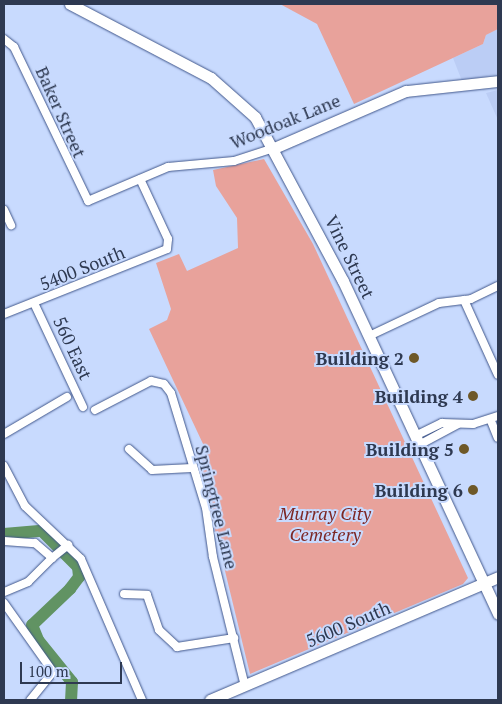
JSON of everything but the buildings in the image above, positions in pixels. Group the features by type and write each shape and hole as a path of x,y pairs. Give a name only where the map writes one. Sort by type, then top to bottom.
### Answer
{"main road":[{"name":"Vine Street","path":"70,4 226,87 251,112 274,148 369,336 498,614"},
{"name":"Woodoak Lane","path":"274,148 406,91 498,82"},
{"name":"5600 South","path":"210,700 498,577"}],"street":[{"name":"Baker Street","path":"4,39 14,47 88,200"},
{"name":"Woodoak Lane","path":"88,200 177,165 234,161 274,148"},
{"name":"5400 South","path":"4,314 169,246 140,179"},
{"path":"4,210 10,225"},
{"path":"369,336 439,304 464,300 498,286"},
{"path":"464,300 498,375"},
{"name":"560 East","path":"34,303 83,407"},
{"name":"Springtree Lane","path":"95,410 148,382 164,384 175,401 192,468 206,508 213,557 245,686"},
{"path":"4,434 67,398"},
{"path":"417,441 442,423 491,422 498,416"},
{"path":"491,422 498,438"},
{"path":"128,449 152,470 192,468"},
{"path":"4,466 25,506 84,564 105,623 142,700"},
{"path":"4,541 36,544 55,556"},
{"path":"4,592 28,582 67,546"},
{"path":"124,594 147,595 159,630 177,647 234,638"},
{"path":"4,602 53,672 30,700"}],"shaded area":[{"path":"498,29 498,74 462,81 453,58 483,44 486,35"},
{"path":"498,90 498,120 486,93"}],"green space":[{"path":"280,4 498,4 498,29 486,35 483,44 354,104 317,24"},
{"name":"Murray City Cemetery","path":"264,159 313,244 468,578 463,584 250,674 201,472 204,446 149,329 167,320 171,309 156,263 179,254 187,271 238,248 237,218 216,186 213,170"}],"waterway":[{"path":"4,534 42,531 78,567 79,577 70,589 32,625 38,640 72,682 71,700"}],"place":[{"name":"Building 2","path":"414,358"},
{"name":"Building 4","path":"473,396"},
{"name":"Building 5","path":"464,449"},
{"name":"Building 6","path":"473,490"}]}
